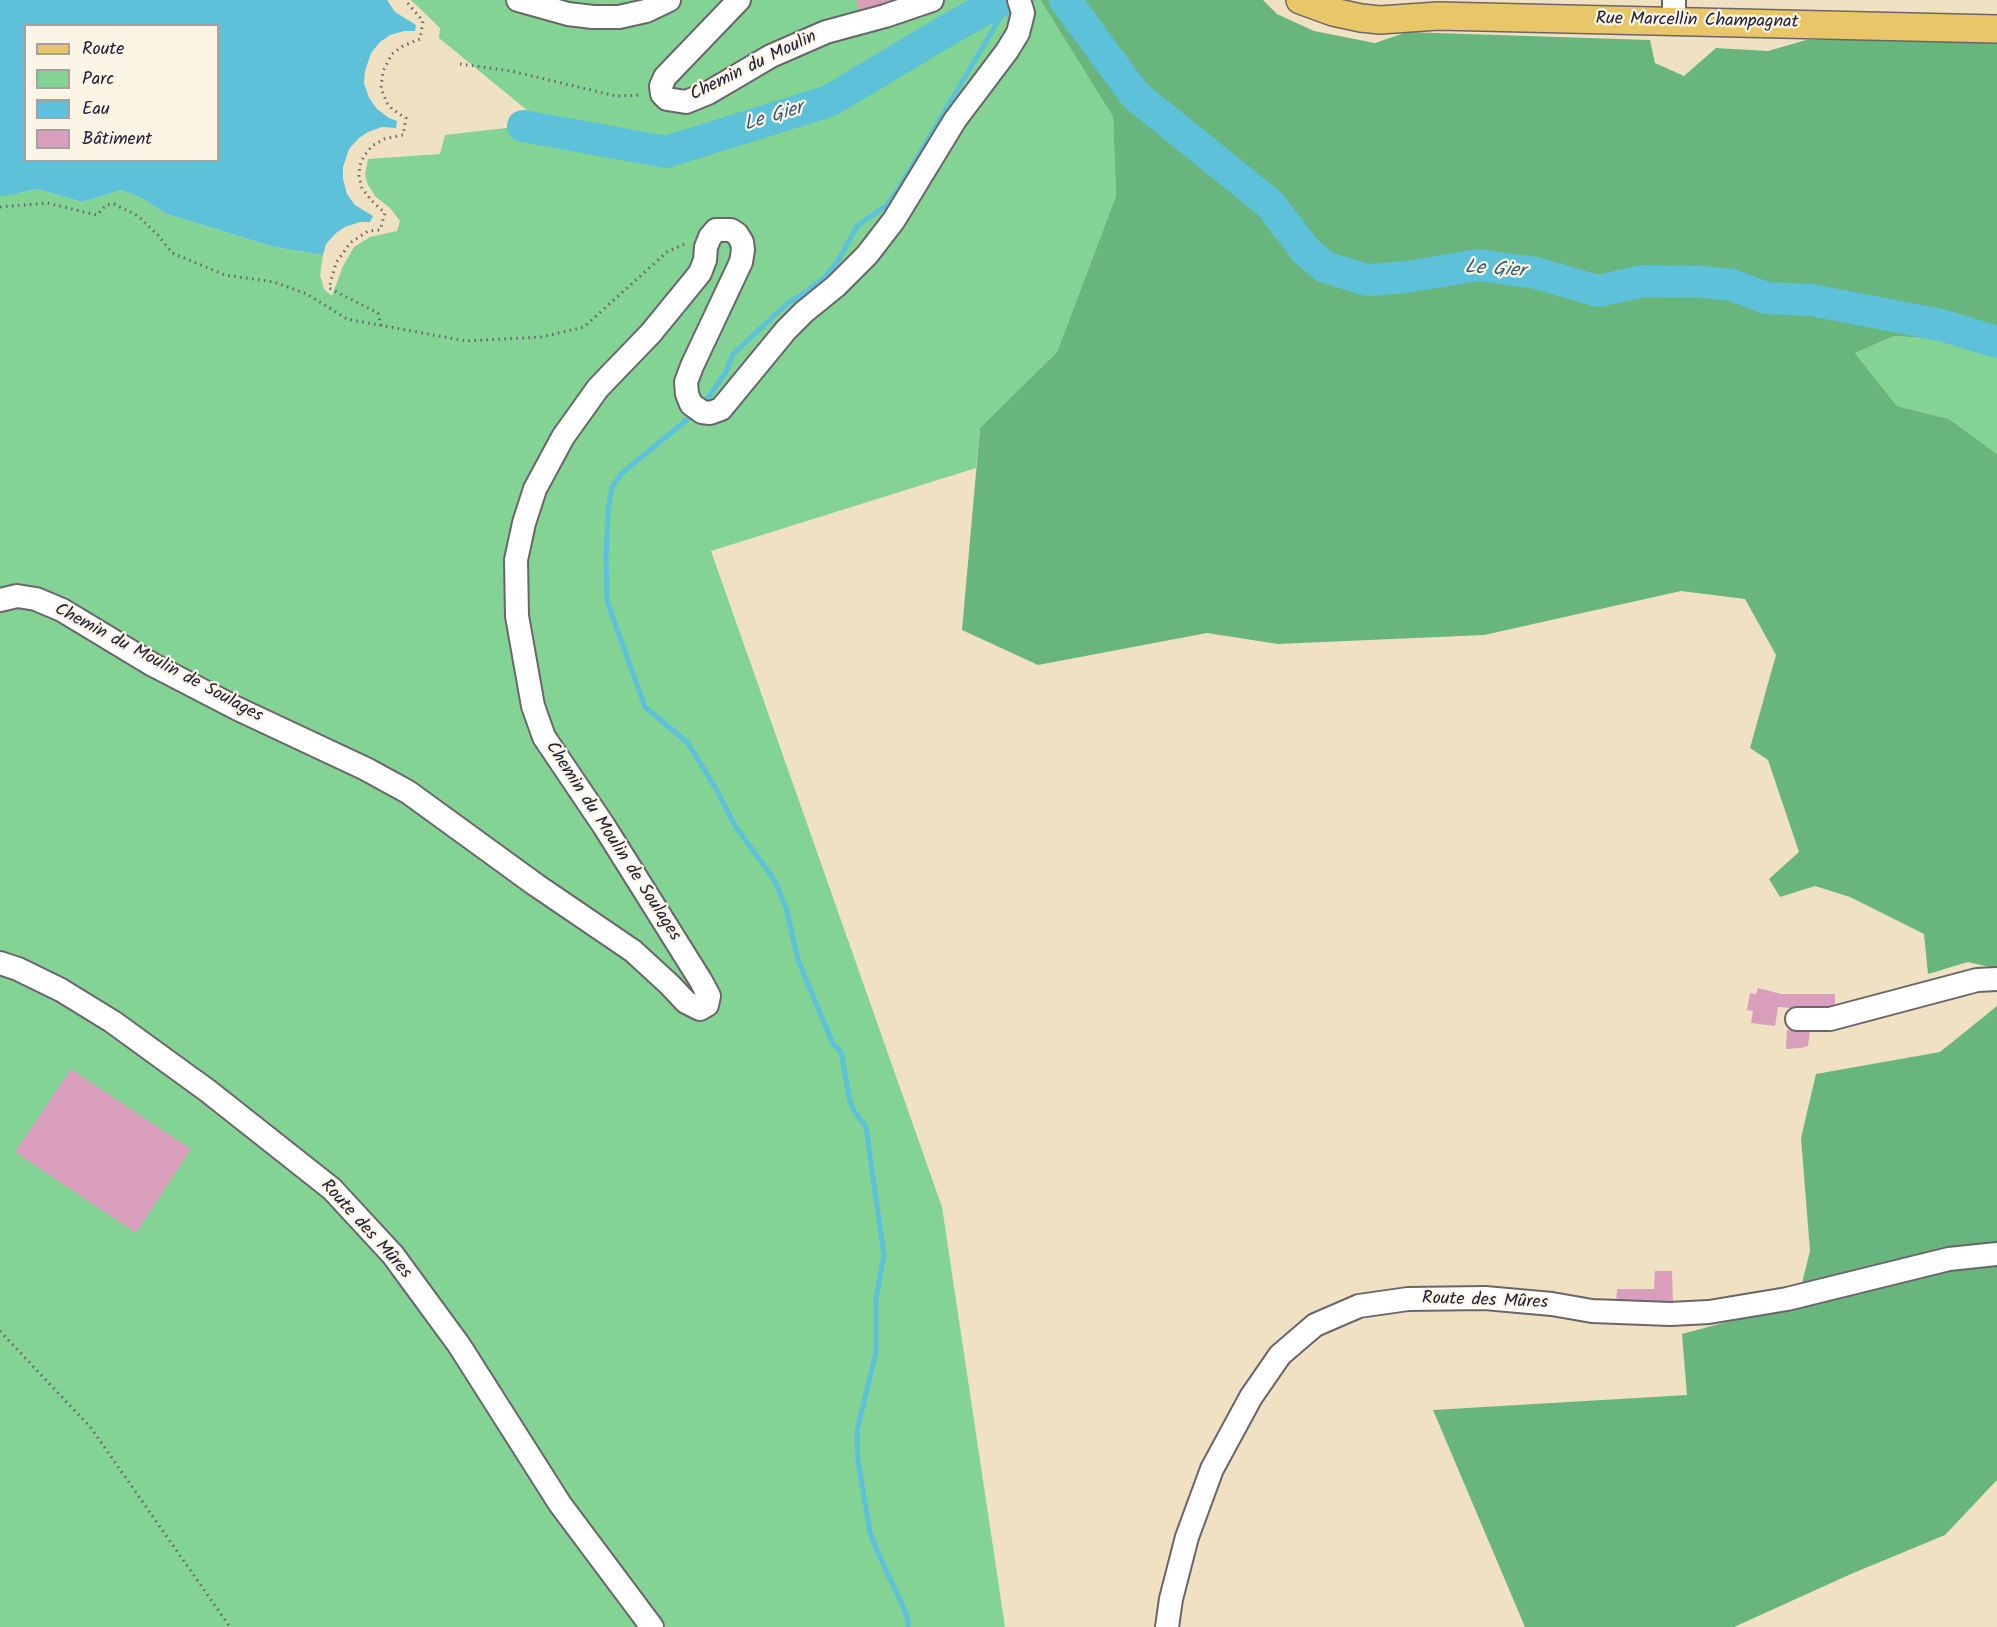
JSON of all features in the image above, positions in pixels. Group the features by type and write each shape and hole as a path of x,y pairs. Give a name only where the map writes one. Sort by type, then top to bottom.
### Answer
{"main road":[{"name":"Rue Marcellin Champagnat","path":"1300,0 1333,12 1380,20 1438,16 1674,11 1997,29"}],"street":[{"path":"518,0 568,14 593,17 619,17 646,11 669,0"},
{"name":"Chemin du Moulin","path":"739,0 665,77 661,86 662,94 667,99 686,102 708,93 771,56 826,32 932,0"},
{"path":"706,247 710,237 716,231 724,229 737,234 742,242 743,250 741,262 686,382 691,405 702,412 710,413 721,409 786,330 867,255 894,220 955,120 1018,33 1023,13 1020,1"},
{"name":"Chemin du Moulin de Soulages","path":"0,600 17,596 36,599 62,610 153,665 238,709 366,769 408,792 536,885 633,951 686,1002 700,1009 707,1005 709,996 701,981 604,826 544,737 533,706 524,663 517,616 516,560 524,523 535,489 563,437 598,388 651,333 700,273 705,260 706,247"},
{"name":"Route des Mûres","path":"0,963 61,990 113,1022 208,1091 332,1189 400,1264 459,1345 560,1504 652,1627"},
{"path":"1797,1019 1830,1019 1977,981 1997,979"},
{"name":"Route des Mûres","path":"1167,1627 1171,1599 1187,1537 1212,1469 1251,1397 1280,1355 1315,1325 1359,1306 1408,1299 1485,1298 1552,1304 1593,1311 1670,1314 1709,1312 1787,1299 1949,1259 1997,1254"}],"path":[{"path":"381,326 378,313 329,288 336,263 350,243 368,231 380,230 385,213 362,188 359,176 360,165 372,146 384,139 403,135 406,118 387,103 381,88 383,71 392,54 403,46 420,39 423,21 405,0"},
{"path":"460,64 511,71 616,96 662,94"},
{"path":"0,207 47,203 98,215 106,205 114,204 138,216 159,236 172,253 225,275 274,282 307,294 346,319 466,341 541,337 584,327 668,252 690,242 706,247"},
{"path":"0,1331 91,1428 230,1627"}],"green space":[{"path":"411,0 1039,0 1113,117 1116,196 1057,352 980,428 976,468 711,551 942,1207 1005,1627 0,1627 0,196 37,189 82,202 122,190 141,198 167,214 274,247 323,255 320,275 324,289 332,296 343,266 354,247 370,237 397,231 400,221 390,208 376,197 368,185 365,175 368,159 440,154 445,135 523,126 528,111 439,38 440,28"},
{"path":"1039,0 1263,0 1277,14 1314,31 1375,43 1407,32 1650,40 1655,63 1684,76 1716,48 1768,51 1806,40 1997,39 1997,343 1894,336 1855,353 1897,406 1949,419 1997,454 1997,969 1968,962 1928,974 1924,934 1850,897 1815,886 1780,897 1769,879 1799,852 1768,760 1750,748 1776,655 1745,599 1681,591 1484,635 1278,644 1207,633 1038,665 962,630 980,428 1057,352 1116,196 1113,117"},
{"path":"1894,336 1997,343 1997,454 1949,419 1897,406 1855,353"},
{"path":"1997,1006 1997,1480 1945,1535 1851,1574 1734,1627 1525,1627 1433,1410 1687,1395 1682,1334 1797,1303 1810,1251 1801,1138 1816,1074 1940,1052"}],"water":[{"path":"0,0 387,0 395,12 416,25 415,31 390,35 380,42 371,53 365,71 364,83 369,98 377,109 397,121 396,128 382,127 359,138 349,149 343,167 347,194 355,205 373,216 370,222 360,222 336,233 326,244 323,255 274,247 167,214 141,198 122,190 82,202 37,189 0,196"}],"building":[{"path":"856,0 892,0 880,4 882,9 860,14"},
{"path":"1758,988 1781,994 1835,994 1835,1011 1778,1007 1775,1026 1751,1023 1753,1011 1747,1010 1750,993 1756,994"},
{"path":"1787,1030 1810,1030 1808,1046 1786,1049"},
{"path":"71,1069 191,1149 136,1233 15,1152"},
{"path":"1655,1271 1672,1271 1673,1305 1616,1305 1617,1289 1654,1289"}],"waterway":[{"name":"Le Gier","path":"523,126 666,152 829,101 1002,0"},
{"path":"703,405 726,372 733,354 789,302 825,277 838,261 857,226 887,205 1000,18 1007,0"},
{"name":"Le Gier","path":"1065,0 1135,95 1270,204 1306,251 1325,267 1367,280 1407,277 1478,265 1536,273 1598,291 1644,281 1732,285 1766,298 1811,300 1941,325 1997,342"},
{"path":"694,414 622,473 612,487 608,511 607,601 645,707 688,743 734,824 775,881 786,908 798,960 833,1044 841,1052 850,1101 854,1111 866,1127 884,1255 876,1299 876,1352 857,1431 858,1461 870,1532 901,1602 908,1620 908,1627"}]}
